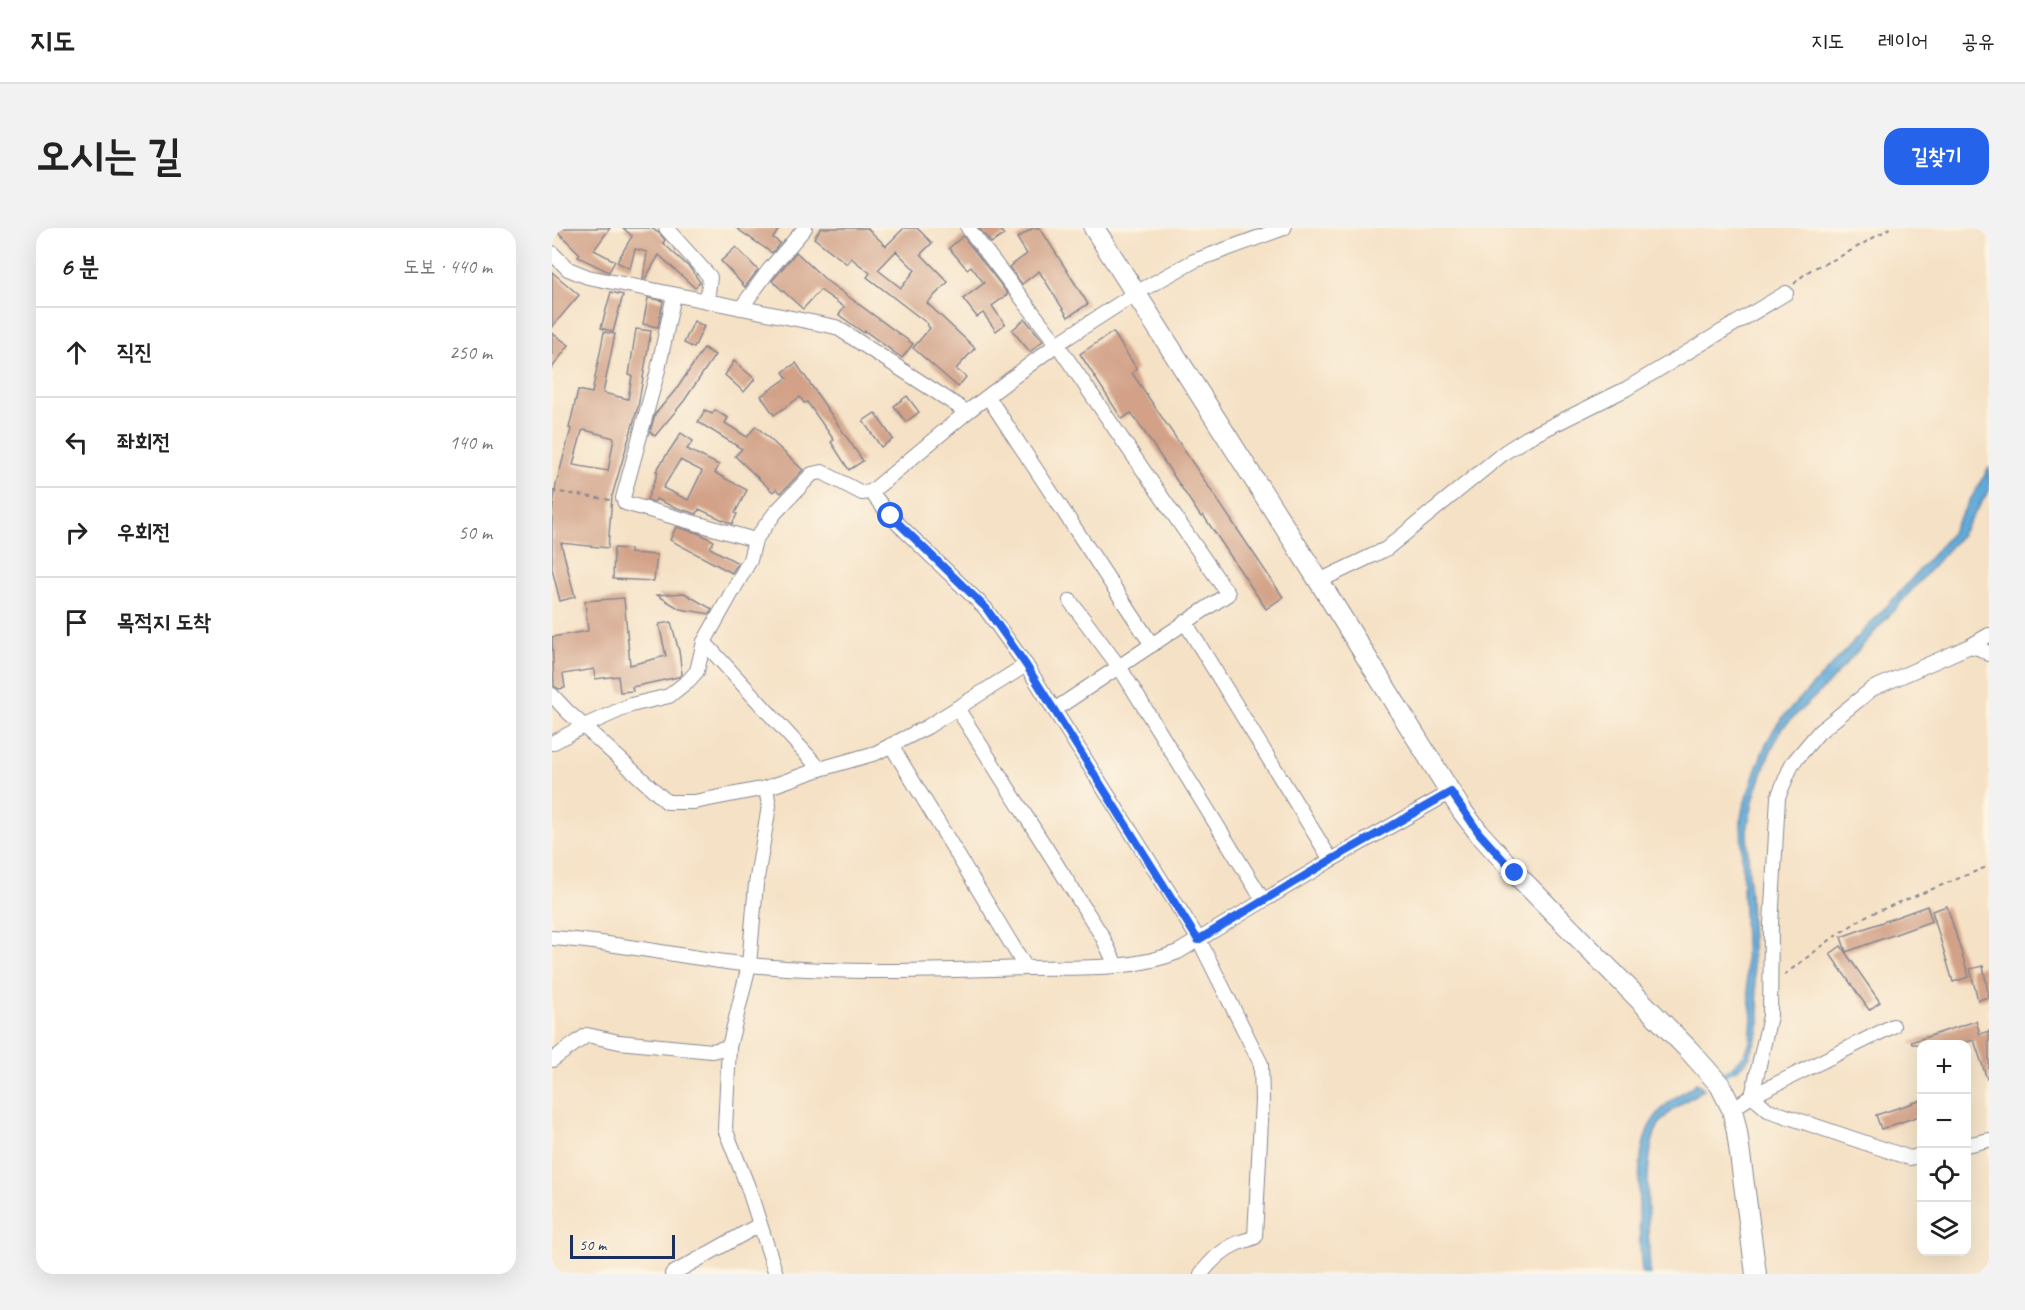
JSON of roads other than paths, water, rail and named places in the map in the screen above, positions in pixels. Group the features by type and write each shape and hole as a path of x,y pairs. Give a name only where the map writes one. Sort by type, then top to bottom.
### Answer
{"street":[{"path":"741,308 769,270 805,228"},
{"path":"968,228 1057,344 1228,594 1054,710"},
{"path":"1094,228 1479,833 1720,1085 1732,1109 1737,1132 1756,1274"},
{"path":"552,743 631,705 669,696 681,688 697,670 704,642 750,560 755,540 775,513 812,474 822,472 862,493 871,492 967,412 1057,344 1136,293 1194,261 1284,228"},
{"path":"669,229 710,277 707,301"},
{"path":"552,253 568,269 588,277 836,327 967,412"},
{"path":"1319,581 1386,549 1505,452 1527,438 1626,389 1786,293"},
{"path":"675,295 658,370 623,498 626,503 755,540"},
{"path":"988,396 1152,645"},
{"path":"871,492 891,516 986,608 1026,665 1198,940 1257,1053 1261,1064 1262,1079 1256,1237 1229,1248 1213,1260 1201,1274"},
{"path":"1070,601 1120,668 1263,900"},
{"path":"1185,622 1331,860"},
{"path":"1752,1096 1770,1016 1771,926 1778,797 1792,764 1819,732 1872,689 1970,646 1989,635"},
{"path":"704,642 820,769"},
{"path":"1970,646 1989,654"},
{"path":"552,695 666,802 694,802 766,788 876,753 957,708 1026,665"},
{"path":"957,708 1102,936 1116,965"},
{"path":"891,745 1026,968"},
{"path":"766,788 768,806 756,884 749,965 729,1047 725,1129 748,1187 776,1274"},
{"path":"552,938 749,965 889,972 1116,965 1155,961 1178,952 1331,860 1451,792"},
{"path":"1732,1109 1752,1096 1893,1026"},
{"path":"552,1060 587,1035 619,1042 712,1051 729,1047"},
{"path":"1752,1096 1768,1110 1910,1158 1917,1156"},
{"path":"1971,1144 1989,1140"},
{"path":"672,1274 759,1226"}],"water":[{"path":"1989,468 1989,491 1959,537 1828,684 1781,729 1768,757 1754,797 1747,830 1753,969 1759,1010 1759,1030 1750,1056 1735,1071 1732,1067 1745,1054 1750,1042 1752,1017 1746,974 1741,819 1764,749 1783,717 1902,590 1949,536"},
{"path":"1697,1083 1704,1089 1669,1113 1660,1123 1654,1136 1648,1174 1650,1274 1642,1274 1639,1196 1642,1154 1646,1136 1661,1110"}],"waterway":[{"path":"1720,1076 1738,1066"}]}
